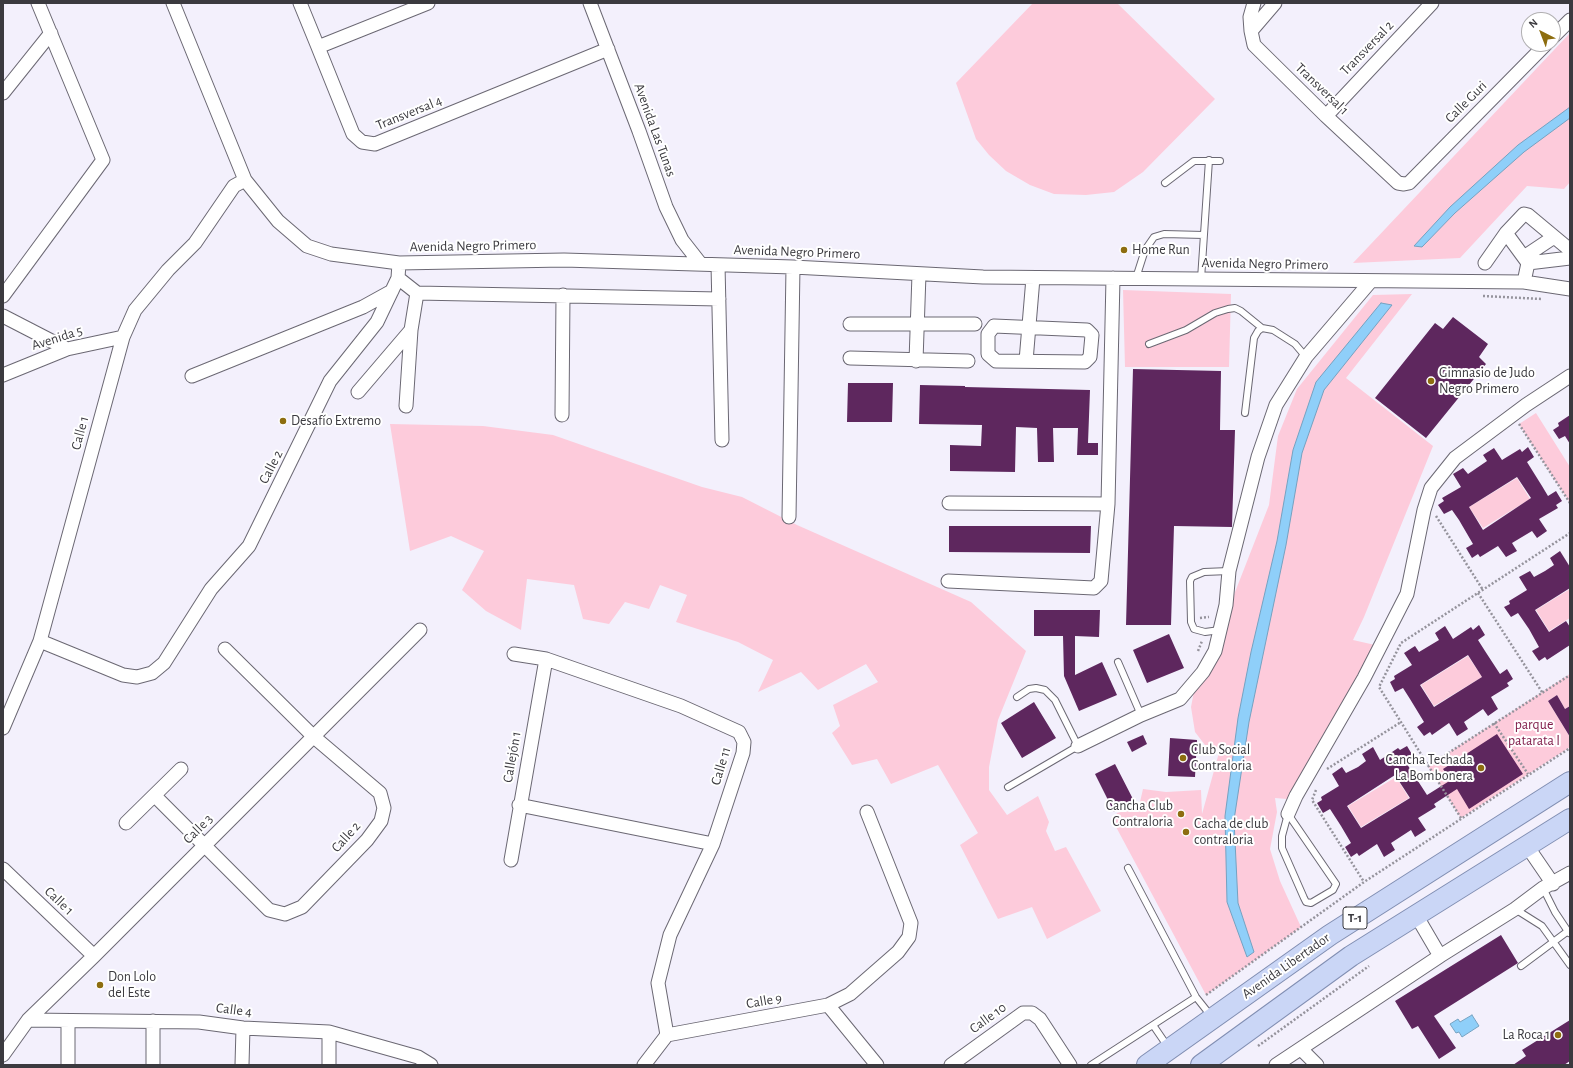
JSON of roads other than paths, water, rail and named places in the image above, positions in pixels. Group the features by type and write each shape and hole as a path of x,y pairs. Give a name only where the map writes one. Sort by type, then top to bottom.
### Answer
{"main road":[{"name":"Avenida Libertador","path":"1146,1065 1330,935 1570,782"},
{"name":"Avenida Libertador","path":"1201,1065 1350,956 1570,819"}],"street":[{"path":"3,296 103,160 38,3"},
{"name":"Avenida Negro Primero","path":"173,3 245,180 278,221 307,246 331,254 399,263 564,260 700,263 1033,278 1524,282 1570,289"},
{"name":"Transversal 4","path":"300,3 354,134 362,142 375,144 608,49"},
{"path":"318,47 428,3"},
{"name":"Avenida Las Tunas","path":"590,3 666,208 682,240 700,263"},
{"path":"1251,31 1250,17 1254,3"},
{"path":"1251,31 1275,3"},
{"name":"Transversal 2","path":"1326,116 1432,3"},
{"path":"1561,29 1570,20"},
{"name":"Transversal 1","path":"1251,31 1254,45 1326,116 1398,183 1409,183"},
{"path":"3,93 51,33"},
{"name":"Calle Guri","path":"1409,183 1538,52"},
{"name":"Calle 1","path":"3,728 40,641 123,337 135,310 168,270 196,243 234,186 245,180"},
{"path":"1485,263 1506,233 1526,214 1570,250"},
{"path":"1506,233 1526,260 1524,282"},
{"path":"1526,260 1554,237"},
{"path":"1526,260 1570,258"},
{"name":"Calle 2","path":"40,641 122,675 137,677 152,673 164,663 211,589 249,546 330,381 377,322 398,278 399,263"},
{"path":"718,265 722,440"},
{"path":"789,517 793,267"},
{"path":"916,361 919,274"},
{"path":"398,278 417,293 719,299"},
{"path":"1026,361 1033,278"},
{"path":"948,580 1094,588 1101,581 1108,504 1113,278"},
{"path":"1078,746 1090,738 1140,715 1180,699 1191,688 1203,672 1215,651 1226,605 1229,571 1258,457 1276,405 1306,357 1371,281"},
{"path":"192,376 363,307 392,291"},
{"path":"406,406 411,330 417,293"},
{"path":"562,416 564,295"},
{"path":"3,316 67,349"},
{"path":"850,324 975,324"},
{"path":"994,326 1029,328 1087,330 1092,335 1090,357 1085,362 996,361 988,354 988,334 994,326"},
{"path":"358,392 411,330"},
{"name":"Avenida 5","path":"3,375 67,349 123,337"},
{"path":"850,358 916,361 968,361"},
{"path":"1288,814 1296,796 1364,678 1407,594 1424,510 1431,488 1454,458 1526,405 1570,376"},
{"path":"949,503 1108,504"},
{"name":"Calle 3","path":"3,1055 28,1020 420,630"},
{"name":"Calle 2","path":"155,796 269,910 285,914 302,907 367,840 381,821 384,808 380,793 314,737 225,649"},
{"name":"Calle 11","path":"514,654 546,659 681,706 739,732 744,742 743,753 713,844 670,935 658,983 666,1035"},
{"name":"Callejón 1","path":"511,860 519,805 546,659"},
{"path":"126,823 181,769"},
{"path":"519,805 713,844"},
{"name":"Calle 9","path":"666,1035 828,1005 850,994 898,952 909,937 911,923 867,812"},
{"path":"1527,846 1548,886"},
{"name":"Calle 1","path":"3,869 94,956"},
{"path":"1276,1065 1440,956 1570,873"},
{"path":"1416,915 1440,956"},
{"path":"828,1005 877,1065"},
{"name":"Calle 10","path":"951,1065 1023,1013 1032,1013 1040,1019 1070,1065"},
{"name":"Calle 4","path":"28,1020 199,1022 243,1028 329,1032 431,1065"},
{"path":"68,1021 68,1065"},
{"path":"153,1021 153,1065"},
{"path":"242,1065 243,1028"},
{"path":"329,1032 329,1065"},
{"path":"644,1065 666,1035"},
{"path":"1301,1049 1317,1065"}],"lane":[{"path":"1201,279 1209,160"},
{"path":"1165,183 1194,161 1220,161"},
{"path":"1136,278 1145,250 1154,236 1164,234 1204,235"},
{"path":"1149,344 1186,330 1215,313 1235,308 1262,328 1273,330 1295,344 1306,357"},
{"path":"1245,414 1254,338 1262,328"},
{"path":"1220,630 1205,632 1192,626 1190,581 1192,577 1204,572 1229,571"},
{"path":"1118,662 1140,715"},
{"path":"1008,786 1078,746 1055,700 1045,690 1036,688 1029,689 1017,697"},
{"path":"1288,814 1336,884 1333,890 1311,903 1306,902 1282,848 1282,836 1288,814"},
{"path":"1128,868 1196,997 1212,1018"},
{"path":"1521,966 1569,932 1548,886"},
{"path":"1515,909 1542,926 1570,965"},
{"path":"1091,1065 1196,997"},
{"path":"1153,1025 1169,1048"}],"water":[{"path":"1570,107 1570,118 1524,152 1455,213 1422,247 1414,246 1450,207 1518,145"},
{"path":"1381,303 1392,305 1324,390 1302,453 1286,545 1249,722 1234,820 1238,903 1254,952 1247,957 1227,902 1225,816 1238,718 1251,652 1277,541 1293,450 1316,382"},
{"path":"1472,1015 1479,1026 1462,1037 1459,1032 1456,1033 1450,1024 1458,1019 1460,1022"}],"place":[{"name":"Home Run","path":"1124,250"},
{"name":"Gimnasio de Judo Negro Primero","path":"1431,381"},
{"name":"Desafío Extremo","path":"283,421"},
{"name":"Club Social Contraloria","path":"1183,758"},
{"name":"Cancha Techada La Bombonera","path":"1481,768"},
{"name":"Cancha Club Contraloria","path":"1181,814"},
{"name":"Cacha de club contraloria","path":"1186,832"},
{"name":"Don Lolo del Este","path":"100,985"},
{"name":"La Roca 1","path":"1558,1035"}],"park label":[{"name":"parque patarata I","path":"1534,734"}]}
